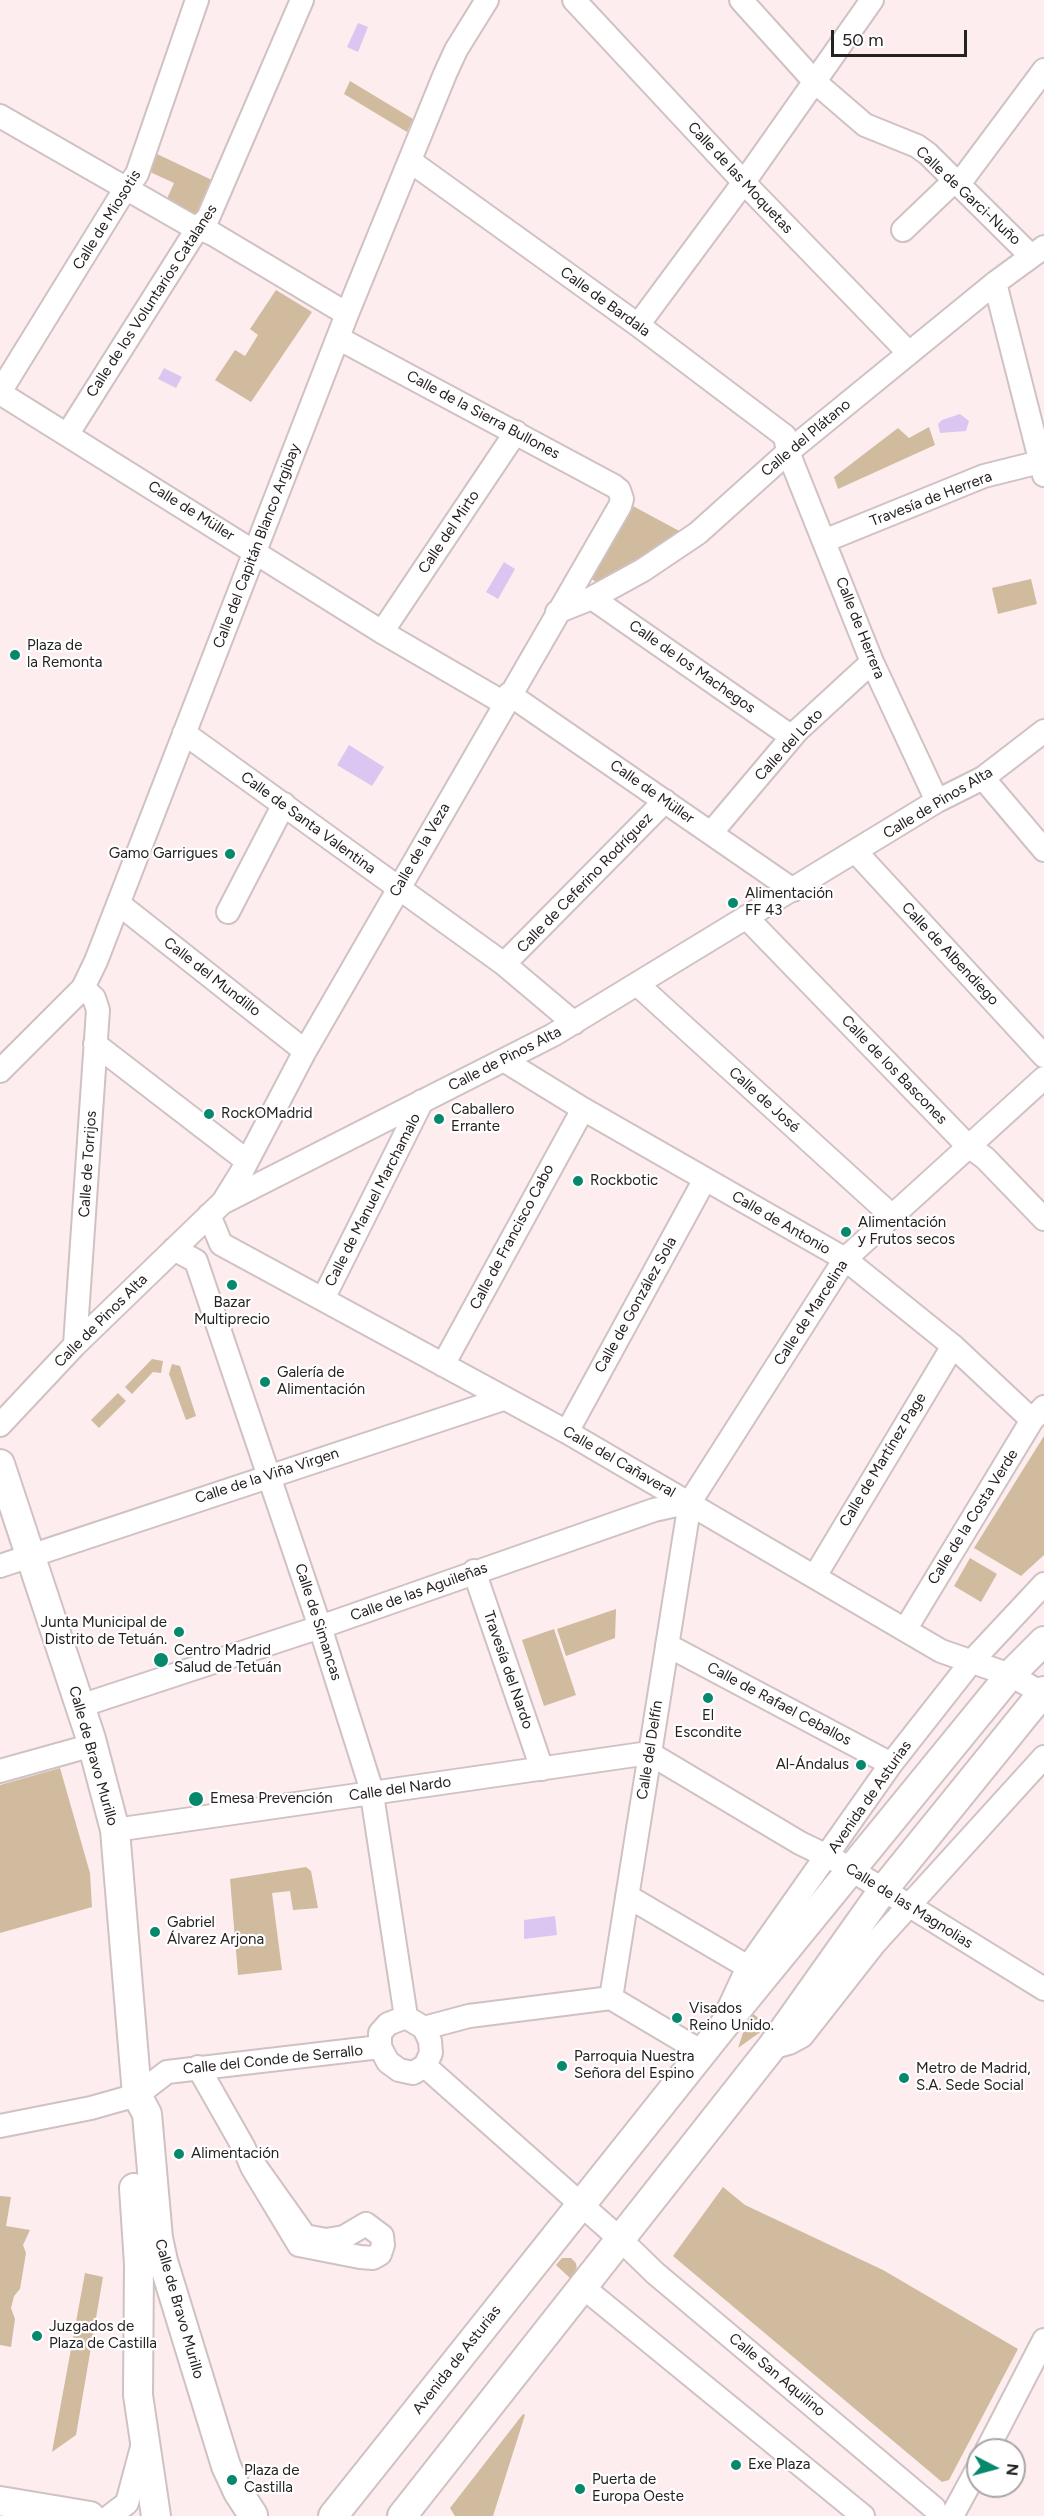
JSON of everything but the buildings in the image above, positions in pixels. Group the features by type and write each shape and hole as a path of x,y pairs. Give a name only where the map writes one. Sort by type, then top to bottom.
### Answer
{"main road":[{"name":"Calle de Bravo Murillo","path":"0,1464 93,1745 115,1830 138,2095 147,2114 158,2238 163,2261 226,2466 252,2516"},
{"name":"Avenida de Asturias","path":"333,2516 580,2203 721,2029 839,1863 1010,1675 1044,1641"},
{"path":"402,2516 771,2048 883,1890 1043,1693"},
{"name":"Calle de Bravo Murillo","path":"138,2095 129,2114 140,2264 138,2395 143,2443 156,2516"},
{"path":"0,2501 90,2516"}],"street":[{"name":"Calle de Miosotis","path":"0,393 126,188 137,174 198,0"},
{"name":"Calle de los Voluntarios Catalanes","path":"67,435 197,229 213,211 302,0"},
{"name":"Calle del Capitán Blanco Argibay","path":"0,1071 83,988 119,904 347,314 456,50 487,0"},
{"name":"Calle de las Moquetas","path":"574,0 744,182 909,353"},
{"name":"Calle de Garci-Nuño","path":"741,0 815,82 865,125 917,146 1038,251"},
{"path":"638,325 744,182 872,0"},
{"path":"903,230 951,184 959,184 1044,70"},
{"path":"0,116 197,229 213,234 347,314"},
{"name":"Calle de Bardala","path":"410,160 638,325 785,436 789,452"},
{"name":"Calle del Plátano","path":"557,612 592,598 643,570 698,532 789,452 995,283 1038,251"},
{"path":"995,283 1042,470"},
{"name":"Calle de la Sierra Bullones","path":"338,338 614,486 619,490 622,499"},
{"name":"Calle de Müller","path":"0,393 382,632 507,699 665,801 793,890"},
{"name":"Calle del Mirto","path":"382,632 516,432"},
{"name":"Calle de Herrera","path":"789,452 873,662 938,801"},
{"name":"Travesía de Herrera","path":"825,541 984,476 1042,470"},
{"name":"Calle de la Veza","path":"215,1209 247,1161 305,1051 622,499"},
{"name":"Calle de los Machegos","path":"592,598 792,737"},
{"name":"Calle del Loto","path":"711,833 792,737 873,662"},
{"name":"Calle de Pinos Alta","path":"0,1425 75,1345 215,1209 422,1101 505,1061 574,1023 938,801 983,778 1044,732"},
{"name":"Calle de Santa Valentina","path":"184,733 504,964 574,1023"},
{"path":"983,778 1044,850"},
{"name":"Calle de Ceferino Rodríguez","path":"504,964 665,801"},
{"path":"228,912 284,804"},
{"name":"Calle de Albendiego","path":"856,852 1044,1056"},
{"name":"Calle del Mundillo","path":"119,904 305,1051"},
{"name":"Calle de los Bascones","path":"746,917 967,1146 985,1158 1044,1219"},
{"name":"Calle de José","path":"637,984 891,1215"},
{"name":"Calle de Torrijos","path":"75,1345 98,1010 94,999 83,988"},
{"path":"95,1044 247,1161"},
{"name":"Calle de Antonio","path":"505,1061 583,1109 845,1259 1038,1414"},
{"name":"Calle de Marcelina","path":"690,1502 845,1259 1044,1078"},
{"name":"Calle de Manuel Marchamalo","path":"323,1299 422,1101"},
{"name":"Calle de Francisco Cabo","path":"443,1365 583,1109"},
{"name":"Calle de González Sola","path":"567,1432 705,1179"},
{"path":"215,1209 220,1244"},
{"path":"174,1249 196,1261 199,1250 211,1240 220,1244"},
{"name":"Calle del Cañaveral","path":"220,1244 567,1432 690,1502 941,1652 1010,1675 1043,1693"},
{"name":"Calle de Simancas","path":"196,1261 320,1627 372,1793 415,2023"},
{"name":"Calle de Martínez Page","path":"815,1576 953,1346"},
{"name":"Calle de la Viña Virgen","path":"0,1566 503,1399"},
{"name":"Calle de la Costa Verde","path":"904,1630 1038,1414"},
{"name":"Calle de las Aguileñas","path":"80,1707 320,1627 474,1571 654,1510 690,1502"},
{"name":"Calle del Delfín","path":"611,1998 690,1502"},
{"name":"Travesía del Nardo","path":"474,1571 542,1769"},
{"name":"Avenida de Asturias","path":"721,2029 748,1967 839,1863 891,1764 972,1661 1044,1584"},
{"name":"Calle de Rafael Ceballos","path":"667,1645 891,1764"},
{"path":"0,1771 93,1745"},
{"name":"Calle del Nardo","path":"115,1830 649,1753"},
{"name":"Calle de las Magnolias","path":"649,1753 839,1863 1044,1989"},
{"path":"771,2048 789,2043 802,2036 875,1943 1044,1757"},
{"path":"627,1896 748,1967"},
{"path":"415,2023 430,2041 431,2053 426,2066 413,2073 399,2070 388,2062 380,2048 380,2033 388,2024 415,2023 611,1998 702,2052"},
{"name":"Calle del Conde de Serrallo","path":"138,2095 167,2072 380,2048"},
{"path":"426,2066 620,2239"},
{"path":"198,2067 251,2160 305,2236 326,2240 344,2237 366,2224 382,2236 383,2245 380,2254 373,2258 360,2257 299,2246 252,2167 251,2160"},
{"path":"0,2126 91,2108 138,2095"},
{"name":"Calle San Aquilino","path":"620,2239 655,2273 937,2514"},
{"path":"584,2288 863,2516"},
{"path":"993,2438 1044,2340"},
{"name":"Calle de Bravo Murillo","path":"110,2516 127,2503 134,2484 143,2443"},
{"path":"937,2514 966,2481"}],"shaded area":[{"path":"358,23 368,27 358,52 347,47"},
{"path":"350,81 413,119 407,132 344,94"},
{"path":"157,154 214,181 200,212 191,216 166,201 174,183 150,172"},
{"path":"276,290 312,312 251,402 215,380 235,350 245,356 258,335 250,329"},
{"path":"164,368 182,377 176,388 158,379"},
{"path":"960,414 969,421 966,431 940,433 938,424 942,420"},
{"path":"929,427 935,445 838,489 834,477 898,428 909,438"},
{"path":"631,505 685,534 602,586 590,578"},
{"path":"504,562 515,569 498,599 486,592"},
{"path":"1031,579 1037,604 998,614 992,588"},
{"path":"349,745 384,767 372,786 337,765"},
{"path":"152,1359 163,1361 161,1373 153,1372 132,1394 125,1387"},
{"path":"172,1364 180,1366 196,1416 186,1420 169,1374"},
{"path":"118,1393 126,1401 99,1428 91,1420"},
{"path":"1044,1436 1044,1555 1021,1576 974,1548"},
{"path":"970,1558 997,1574 981,1602 954,1586"},
{"path":"616,1609 615,1638 566,1656 557,1629"},
{"path":"554,1629 576,1695 544,1706 522,1640"},
{"path":"60,1768 90,1873 92,1907 0,1933 0,1785"},
{"path":"306,1867 311,1871 318,1908 293,1910 290,1891 272,1893 282,1970 238,1975 230,1879"},
{"path":"555,1916 557,1935 524,1939 524,1920"},
{"path":"752,2013 769,2026 738,2048 746,2024"},
{"path":"723,2187 745,2205 883,2270 1018,2349 971,2438 966,2438 966,2448 949,2480 942,2482 673,2256"},
{"path":"0,2196 11,2197 6,2226 30,2230 23,2245 26,2253 20,2289 14,2296 11,2308 15,2319 11,2347 0,2345"},
{"path":"562,2258 571,2258 576,2263 577,2271 571,2279 556,2265"},
{"path":"85,2273 103,2277 76,2435 52,2452"},
{"path":"523,2414 525,2415 493,2516 455,2516 450,2508"}],"place":[{"name":"Plaza de la Remonta","path":"15,655"},
{"name":"Gamo Garrigues","path":"230,854"},
{"name":"Alimentación FF 43","path":"733,903"},
{"name":"RockOMadrid","path":"209,1114"},
{"name":"Caballero Errante","path":"439,1119"},
{"name":"Rockbotic","path":"578,1181"},
{"name":"Alimentación y Frutos secos","path":"846,1232"},
{"name":"Bazar Multiprecio","path":"232,1285"},
{"name":"Galería de Alimentación","path":"265,1382"},
{"name":"Junta Municipal de Distrito de Tetuán.","path":"179,1632"},
{"name":"Centro Madrid Salud de Tetuán","path":"161,1660"},
{"name":"El Escondite","path":"708,1698"},
{"name":"Al-Ándalus","path":"861,1765"},
{"name":"Emesa Prevención","path":"196,1799"},
{"name":"Gabriel Álvarez Arjona","path":"155,1932"},
{"name":"Visados Reino Unido.","path":"677,2018"},
{"name":"Parroquia Nuestra Señora del Espino","path":"562,2066"},
{"name":"Metro de Madrid, S.A. Sede Social","path":"904,2078"},
{"name":"Alimentación","path":"179,2154"},
{"name":"Juzgados de Plaza de Castilla","path":"37,2336"},
{"name":"Exe Plaza","path":"736,2465"},
{"name":"Plaza de Castilla","path":"232,2480"},
{"name":"Puerta de Europa Oeste","path":"580,2489"}]}
